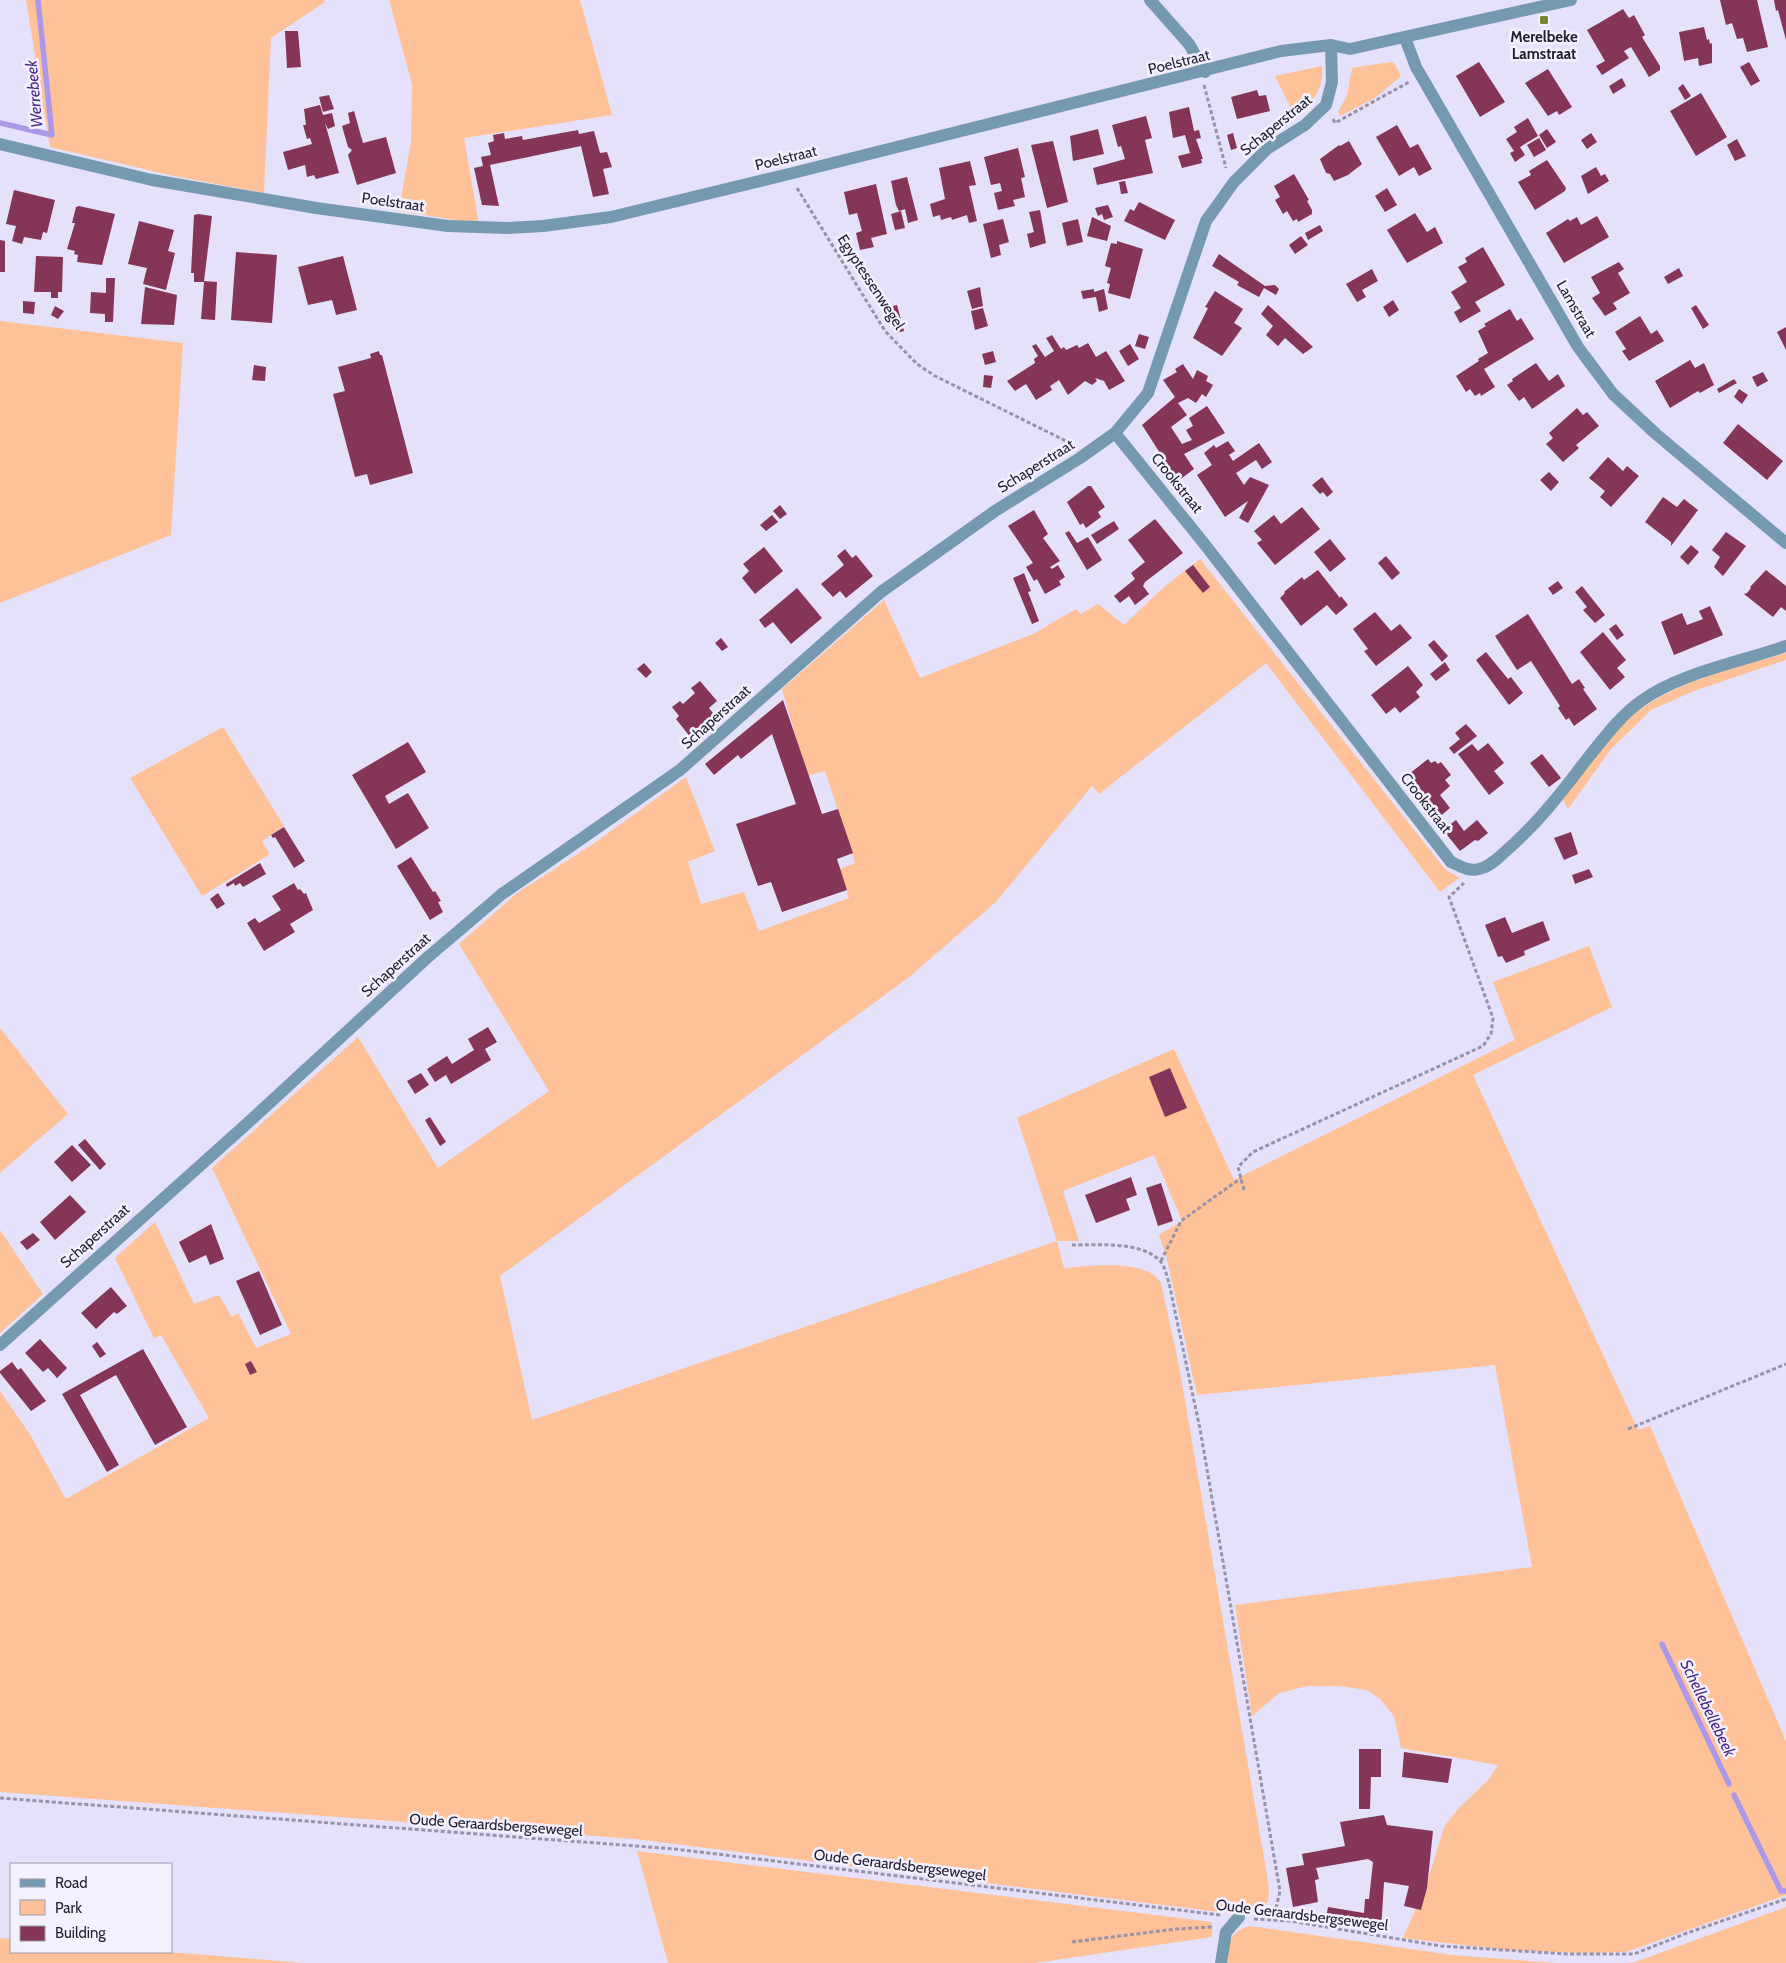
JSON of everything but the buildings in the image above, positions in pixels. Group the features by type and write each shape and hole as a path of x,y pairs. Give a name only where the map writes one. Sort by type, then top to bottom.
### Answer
{"street":[{"path":"1150,0 1189,44 1205,72"},
{"name":"Poelstraat","path":"0,144 170,183 307,206 448,226 508,228 543,226 611,217 1205,72 1281,51 1331,45 1350,49 1571,0"},
{"name":"Lamstraat","path":"1405,38 1422,76 1578,347 1614,394 1656,434 1786,543"},
{"name":"Schaperstraat","path":"0,1345 251,1120 428,957 502,894 680,770 881,592 995,511 1080,458 1115,433 1148,393 1206,221 1234,182 1267,149 1316,117 1326,105 1332,82 1331,45"},
{"name":"Crookstraat","path":"1115,433 1206,546 1451,862 1464,868 1477,870"},
{"path":"1477,870 1487,867 1539,820 1617,721 1641,701 1663,688 1681,681 1786,646"},
{"path":"1221,1963 1226,1932 1239,1918"}],"path":[{"path":"1205,72 1204,89 1227,171 1234,182"},
{"path":"1326,105 1335,123 1422,76"},
{"name":"Egyptessenwegel","path":"789,174 885,331 916,364 1068,442 1080,458"},
{"path":"1244,1190 1238,1167 1253,1152 1483,1046 1491,1034 1493,1018 1449,897 1477,870"},
{"path":"1161,1262 1181,1221 1241,1178"},
{"path":"1072,1245 1110,1245 1144,1250 1161,1262 1170,1283 1200,1429 1280,1892 1276,1908 1266,1919"},
{"path":"1628,1429 1786,1364"},
{"name":"Oude Geraardsbergsewegel","path":"0,1798 675,1849 1239,1918 1300,1923 1441,1946 1567,1954 1634,1954 1687,1933 1786,1899"},
{"path":"1072,1942 1176,1929 1218,1927 1226,1932"}],"green space":[{"path":"26,0 324,0 325,2 271,38 264,193 174,176 50,147"},
{"path":"389,0 580,0 612,115 464,138 479,224 395,210 400,204 411,142 412,84"},
{"path":"1394,63 1401,76 1375,98 1340,116 1338,112 1347,96 1352,68"},
{"path":"1322,66 1321,81 1316,95 1312,101 1294,115 1275,76"},
{"path":"0,321 183,343 171,535 0,603"},
{"path":"1200,559 1445,869 1459,878 1440,892 1266,663 1099,794 1092,786 996,902 908,978 500,1276 532,1420 1057,1241 1064,1268 1102,1265 1131,1267 1154,1275 1161,1283 1179,1366 1268,1881 1269,1893 1267,1904 1259,1912 1235,1914 635,1839 0,1792 0,1391 31,1436 66,1499 209,1418 161,1335 154,1338 115,1258 155,1222 194,1304 219,1295 232,1317 238,1313 256,1348 291,1334 212,1168 358,1037 438,1168 549,1091 459,944 517,893 593,844 686,777 715,851 688,862 701,904 744,892 759,931 849,898 840,869 855,863 825,771 807,776 782,689 884,600 920,678 1033,634 1076,609 1081,614 1098,604 1124,625 1164,587"},
{"path":"1786,653 1786,660 1694,691 1651,710 1611,749 1568,809 1563,800 1590,762 1611,735 1637,712 1656,699 1697,680"},
{"path":"223,727 284,826 262,841 270,854 202,896 130,778"},
{"path":"1589,946 1612,1007 1473,1075 1638,1430 1650,1426 1786,1741 1786,1895 1626,1952 1582,1953 1507,1950 1403,1938 1427,1883 1444,1827 1457,1810 1489,1779 1498,1765 1401,1748 1394,1716 1380,1699 1367,1690 1340,1686 1308,1686 1279,1693 1252,1716 1235,1605 1532,1567 1495,1365 1197,1395 1166,1255 1159,1235 1182,1221 1154,1155 1063,1191 1079,1241 1057,1241 1017,1118 1174,1049 1234,1180 1515,1040 1493,982"},
{"path":"0,1028 68,1114 0,1173"},
{"path":"0,1230 43,1294 0,1333"},
{"path":"637,1851 1212,1922 1212,1937 1035,1963 668,1963"},
{"path":"1786,1907 1786,1963 1624,1963 1635,1962"},
{"path":"1250,1926 1452,1955 1555,1963 1226,1963 1231,1939 1238,1931"},
{"path":"0,1938 10,1939 10,1953 172,1952 304,1963 0,1963"}],"waterway":[{"name":"Werrebeek","path":"0,123 52,135 38,0"},
{"name":"Schellebellebeek","path":"1662,1644 1729,1784"},
{"name":"Schellebellebeek","path":"1734,1795 1781,1891 1786,1891"}],"place":[{"name":"Merelbeke Lamstraat","path":"1544,20"}]}
